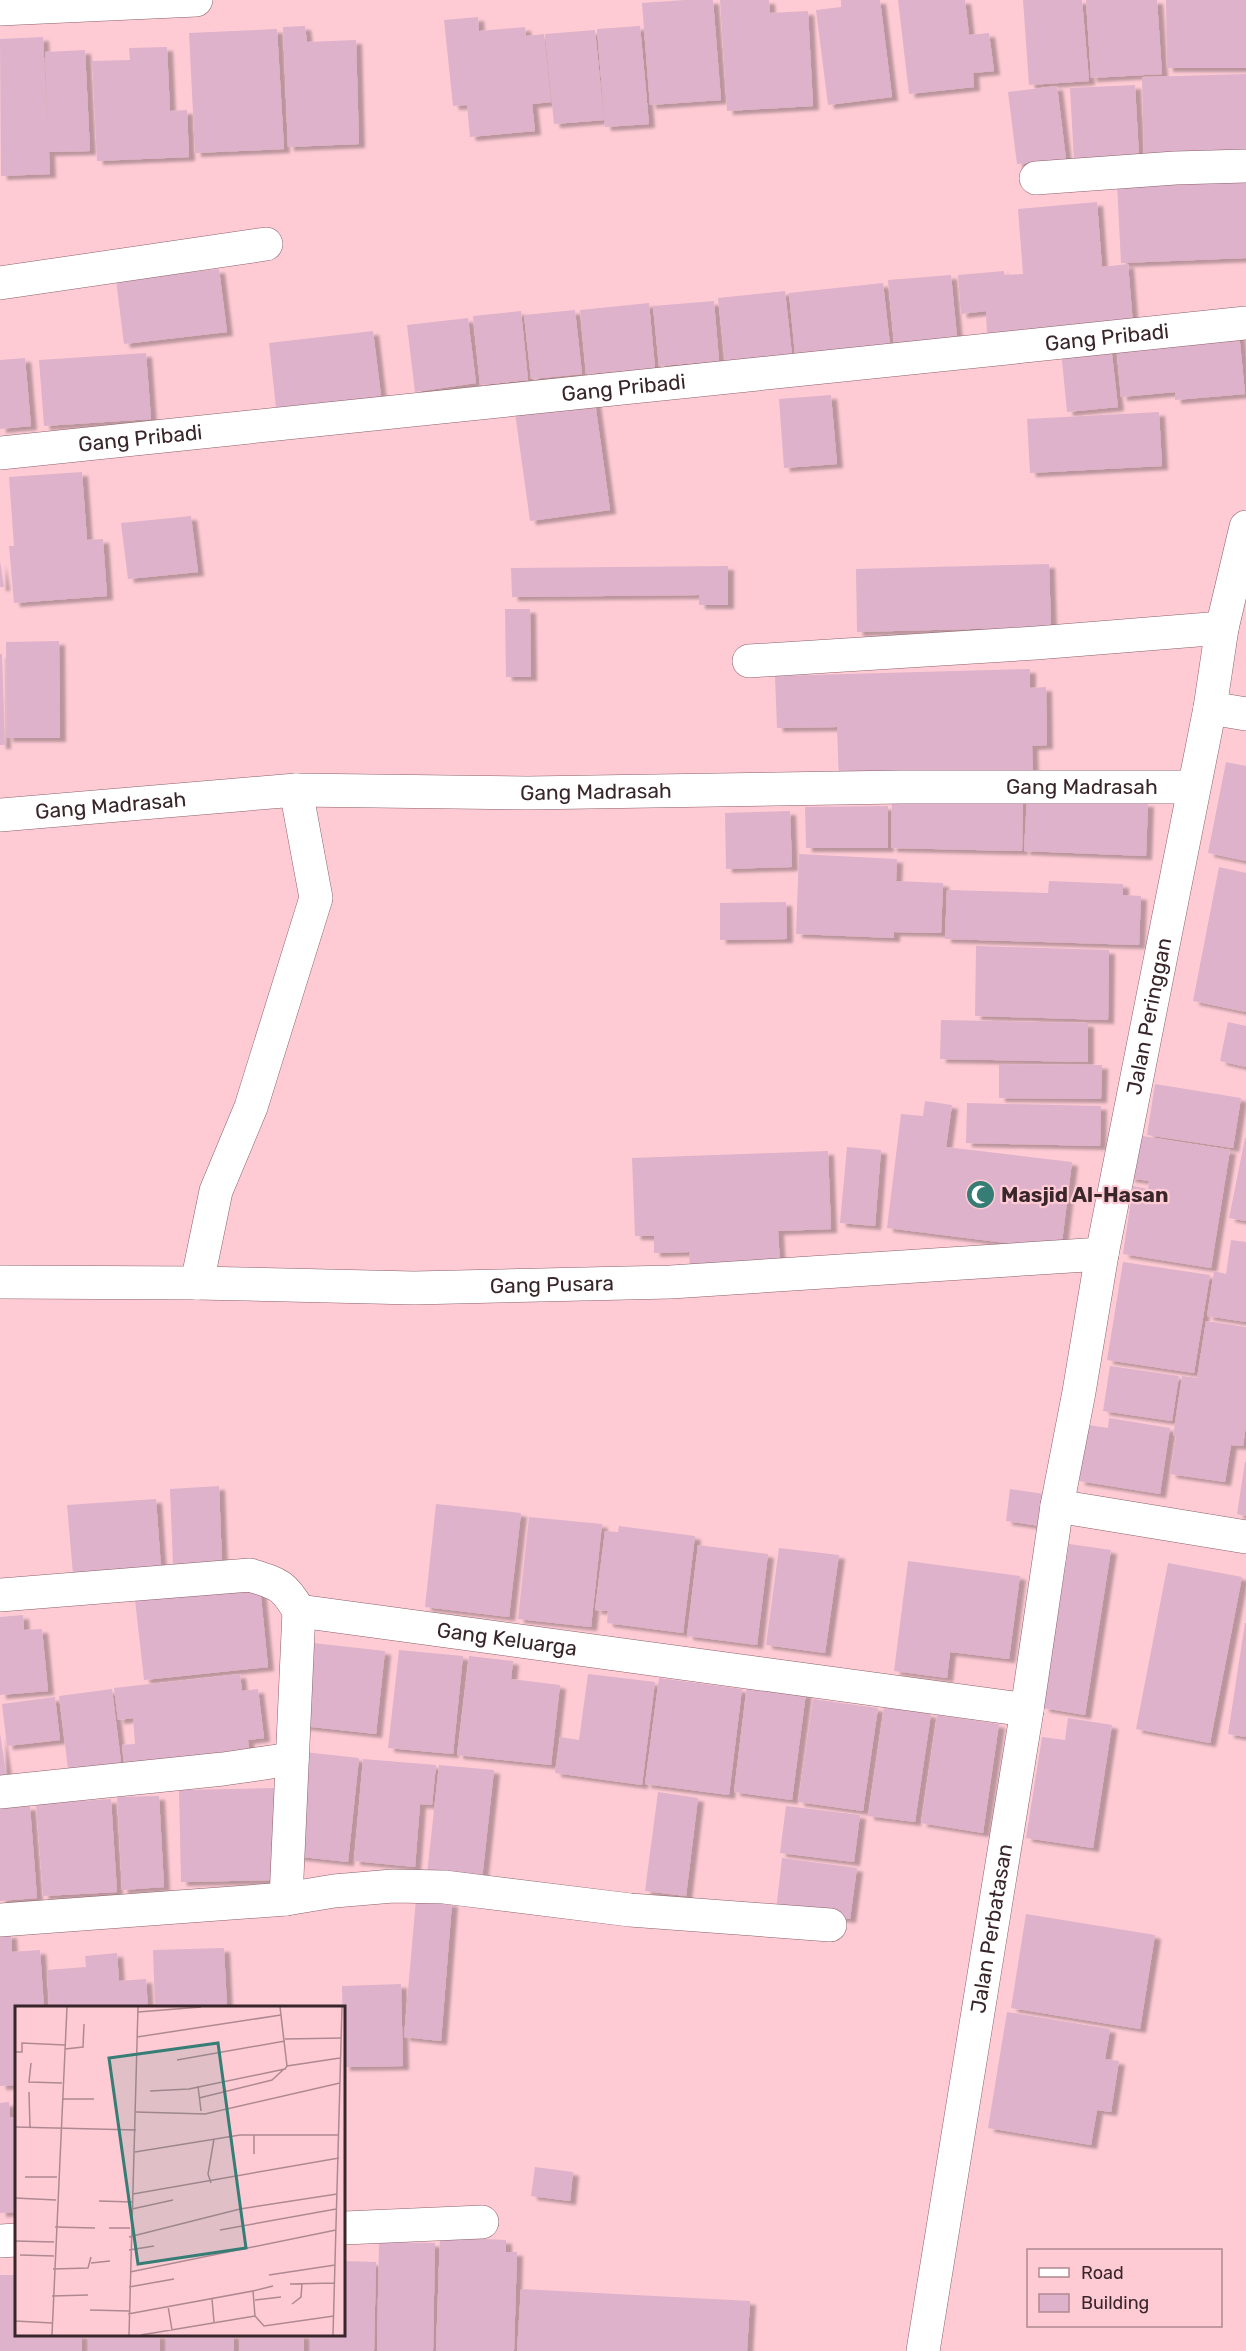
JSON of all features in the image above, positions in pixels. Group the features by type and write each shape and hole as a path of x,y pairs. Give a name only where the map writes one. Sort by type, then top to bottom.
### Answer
{"street":[{"path":"0,9 196,0"},
{"path":"1036,178 1175,168 1246,166"},
{"path":"0,283 266,244"},
{"name":"Gang Pribadi","path":"0,453 1246,323"},
{"name":"Jalan Peringgan","path":"1057,1506 1102,1254 1210,708 1222,628 1246,527"},
{"path":"749,661 1036,643 1222,628"},
{"path":"1210,708 1246,714"},
{"name":"Gang Madrasah","path":"0,815 296,790 528,794 901,787 1193,788"},
{"path":"197,1283 216,1191 251,1107 316,898 296,790"},
{"name":"Gang Pusara","path":"0,1282 197,1283 414,1288 671,1282 1102,1254"},
{"path":"1057,1506 1246,1537"},
{"name":"Jalan Perbatasan","path":"923,2351 1027,1710 1057,1506"},
{"path":"0,1595 250,1575 275,1583 288,1591 299,1611 286,1899"},
{"name":"Gang Keluarga","path":"299,1611 1027,1710"},
{"path":"0,1792 223,1769 292,1759"},
{"path":"0,1920 286,1899 334,1891 393,1886 444,1887 630,1910 830,1925"},
{"path":"345,2228 482,2222"}],"building":[{"path":"713,0 721,100 650,105 642,3"},
{"path":"720,0 769,0 770,13 808,11 813,106 727,111"},
{"path":"841,0 880,0 892,97 828,105 816,10 841,7"},
{"path":"898,0 965,0 969,35 989,33 994,71 973,73 974,87 909,94"},
{"path":"1023,0 1082,0 1089,81 1029,85"},
{"path":"1086,0 1157,0 1162,74 1091,78"},
{"path":"1166,0 1246,0 1246,68 1167,68"},
{"path":"478,17 479,31 525,27 526,36 544,34 551,102 532,104 535,131 470,137 467,105 453,106 444,20"},
{"path":"305,26 307,42 356,40 359,144 288,147 283,27"},
{"path":"640,26 649,124 605,127 597,29"},
{"path":"277,29 284,149 195,153 189,33"},
{"path":"595,30 604,120 554,124 545,34"},
{"path":"43,37 48,134 45,52 85,50 90,151 49,152 50,174 1,176 0,39"},
{"path":"167,47 170,111 187,110 189,157 97,161 92,61 130,60 129,48"},
{"path":"1246,74 1246,154 1144,157 1142,77"},
{"path":"1135,85 1139,157 1074,161 1070,88"},
{"path":"1057,86 1066,159 1017,164 1008,92"},
{"path":"1246,178 1246,258 1121,263 1117,183"},
{"path":"1097,202 1102,267 1128,264 1133,325 987,336 986,311 961,314 958,275 1004,271 1004,275 1023,274 1018,209"},
{"path":"180,264 182,273 219,269 227,332 124,344 115,272"},
{"path":"951,275 957,337 894,343 888,280"},
{"path":"883,283 890,345 795,354 789,293"},
{"path":"785,291 792,355 725,362 718,298"},
{"path":"714,301 719,361 659,366 653,306"},
{"path":"649,303 655,368 586,374 580,310"},
{"path":"575,310 582,374 531,379 524,315"},
{"path":"521,311 528,380 480,385 473,316"},
{"path":"468,318 476,383 415,392 407,325"},
{"path":"373,331 381,396 276,408 269,343"},
{"path":"1239,333 1245,394 1175,400 1175,392 1121,397 1116,344"},
{"path":"1111,346 1118,407 1067,412 1061,350"},
{"path":"146,353 151,419 44,426 39,360"},
{"path":"25,358 31,426 0,429 0,360"},
{"path":"831,395 837,464 784,468 779,399"},
{"path":"595,402 610,510 530,521 515,413"},
{"path":"1159,412 1162,466 1030,473 1027,419"},
{"path":"82,472 87,540 103,539 107,596 14,603 9,546 14,546 9,477"},
{"path":"191,516 198,572 128,579 121,523"},
{"path":"0,561 4,587 0,587"},
{"path":"1049,564 1051,627 857,632 856,569"},
{"path":"728,566 728,605 699,605 699,595 512,597 511,568"},
{"path":"505,609 530,609 531,677 506,677"},
{"path":"59,641 60,738 7,738 6,642"},
{"path":"0,654 2,654 5,745 0,745"},
{"path":"1030,669 1030,688 1046,687 1047,745 1032,746 1033,778 839,783 837,727 777,728 775,676"},
{"path":"1226,762 1246,766 1246,861 1208,853"},
{"path":"892,792 1023,795 1022,851 891,848"},
{"path":"1027,798 1148,803 1146,856 1024,851"},
{"path":"888,806 888,848 806,848 805,807"},
{"path":"790,811 792,867 726,869 725,813"},
{"path":"799,854 897,859 896,881 943,883 941,933 894,932 894,938 796,934"},
{"path":"1219,867 1246,873 1246,1012 1193,1001"},
{"path":"1049,881 1123,884 1123,895 1141,896 1139,945 945,939 947,890 1048,893"},
{"path":"786,902 787,939 720,940 720,903"},
{"path":"976,946 1109,950 1108,1020 975,1016"},
{"path":"941,1020 1088,1023 1088,1062 940,1059"},
{"path":"1228,1022 1246,1026 1246,1067 1220,1061"},
{"path":"999,1064 1102,1065 1101,1099 999,1098"},
{"path":"1155,1084 1241,1098 1233,1148 1147,1135"},
{"name":"Masjid Al-Hasan","path":"925,1101 952,1105 946,1147 1072,1162 1061,1250 887,1228 901,1114 923,1116"},
{"path":"967,1103 1101,1106 1100,1146 966,1143"},
{"path":"1136,1135 1230,1150 1211,1268 1123,1254 1133,1186 1148,1189 1149,1181 1129,1178"},
{"path":"1246,1138 1246,1221 1229,1218"},
{"path":"847,1147 881,1150 875,1226 840,1223"},
{"path":"828,1151 831,1229 778,1231 780,1264 690,1269 689,1252 654,1253 654,1236 635,1236 632,1158"},
{"path":"1231,1240 1246,1242 1246,1322 1207,1316 1214,1271 1226,1274"},
{"path":"1123,1262 1210,1275 1194,1373 1107,1360"},
{"path":"1206,1321 1246,1327 1246,1425 1243,1446 1231,1445 1225,1482 1170,1474 1182,1376 1197,1378"},
{"path":"1110,1366 1179,1376 1172,1421 1103,1411"},
{"path":"1109,1418 1170,1428 1160,1494 1079,1481 1088,1425 1108,1428"},
{"path":"1246,1462 1246,1516 1237,1514"},
{"path":"219,1486 222,1563 173,1565 170,1489"},
{"path":"1010,1489 1044,1494 1040,1526 1006,1521"},
{"path":"156,1499 161,1568 73,1574 67,1505"},
{"path":"436,1504 521,1513 509,1617 425,1607"},
{"path":"529,1517 602,1524 591,1627 518,1619"},
{"path":"619,1526 695,1536 683,1633 607,1623 608,1611 595,1610 605,1531 618,1532"},
{"path":"1069,1544 1111,1550 1085,1715 1043,1708"},
{"path":"698,1545 768,1554 757,1645 687,1636"},
{"path":"779,1548 839,1555 825,1653 766,1645"},
{"path":"908,1561 1020,1576 1009,1659 950,1652 947,1678 894,1671"},
{"path":"1168,1563 1242,1577 1210,1743 1136,1729"},
{"path":"260,1587 268,1667 144,1680 135,1600"},
{"path":"23,1615 24,1630 42,1629 48,1691 0,1695 0,1617"},
{"path":"1246,1623 1246,1737 1228,1734"},
{"path":"313,1643 385,1651 376,1734 303,1726"},
{"path":"399,1650 463,1656 453,1754 388,1748"},
{"path":"469,1656 513,1661 511,1679 560,1685 551,1765 457,1755"},
{"path":"240,1674 242,1691 258,1689 264,1738 248,1740 250,1760 125,1774 122,1745 135,1744 133,1718 118,1720 114,1688"},
{"path":"588,1674 655,1682 642,1785 555,1773 560,1737 579,1740"},
{"path":"659,1678 742,1689 729,1795 645,1784"},
{"path":"747,1685 806,1693 792,1800 734,1792"},
{"path":"112,1689 122,1770 69,1777 59,1696"},
{"path":"55,1697 60,1740 7,1746 2,1704"},
{"path":"813,1699 878,1708 863,1811 798,1802"},
{"path":"884,1707 931,1714 915,1822 868,1816"},
{"path":"937,1715 999,1724 983,1833 921,1823"},
{"path":"1068,1718 1112,1725 1093,1848 1026,1838 1042,1737 1065,1740"},
{"path":"0,1733 7,1779 0,1780"},
{"path":"304,1752 359,1758 348,1862 293,1856"},
{"path":"363,1759 436,1765 432,1805 420,1804 415,1867 354,1861"},
{"path":"439,1765 494,1770 482,1879 427,1874"},
{"path":"274,1788 276,1880 181,1882 179,1790"},
{"path":"658,1792 698,1798 686,1896 645,1891"},
{"path":"159,1796 164,1887 122,1890 117,1797"},
{"path":"111,1799 117,1892 43,1896 36,1804"},
{"path":"30,1806 37,1898 0,1901 0,1808"},
{"path":"786,1806 860,1815 854,1862 780,1853"},
{"path":"782,1858 857,1868 850,1919 776,1911"},
{"path":"416,1899 452,1903 441,2041 404,2037"},
{"path":"1026,1914 1155,1935 1140,2029 1011,2008"},
{"path":"11,1934 12,1952 40,1950 44,2006 15,2006 15,2085 0,2086 0,1935"},
{"path":"224,1948 227,2006 155,2006 153,1950"},
{"path":"117,1953 119,1981 146,1979 148,2006 49,2006 47,1970 86,1967 85,1956"},
{"path":"401,1984 403,2066 345,2067 345,2006 342,2006 342,1986"},
{"path":"1007,2012 1110,2029 1105,2059 1119,2061 1111,2112 1097,2110 1091,2145 988,2128"},
{"path":"9,2102 10,2117 15,2117 15,2212 0,2213 0,2103"},
{"path":"535,2167 573,2172 570,2201 531,2196"},
{"path":"440,2237 506,2240 506,2252 517,2252 514,2351 436,2351"},
{"path":"379,2242 435,2243 433,2351 377,2351"},
{"path":"345,2261 376,2262 374,2351 310,2351 310,2336 345,2336"},
{"path":"0,2275 15,2275 15,2336 82,2336 82,2351 0,2351"},
{"path":"521,2289 750,2301 747,2351 517,2351"},
{"path":"88,2336 160,2336 160,2351 88,2351"},
{"path":"166,2336 234,2336 234,2351 166,2351"},
{"path":"239,2336 304,2336 304,2351 239,2351"}],"place":[{"name":"Masjid Al-Hasan","path":"980,1195"}]}
